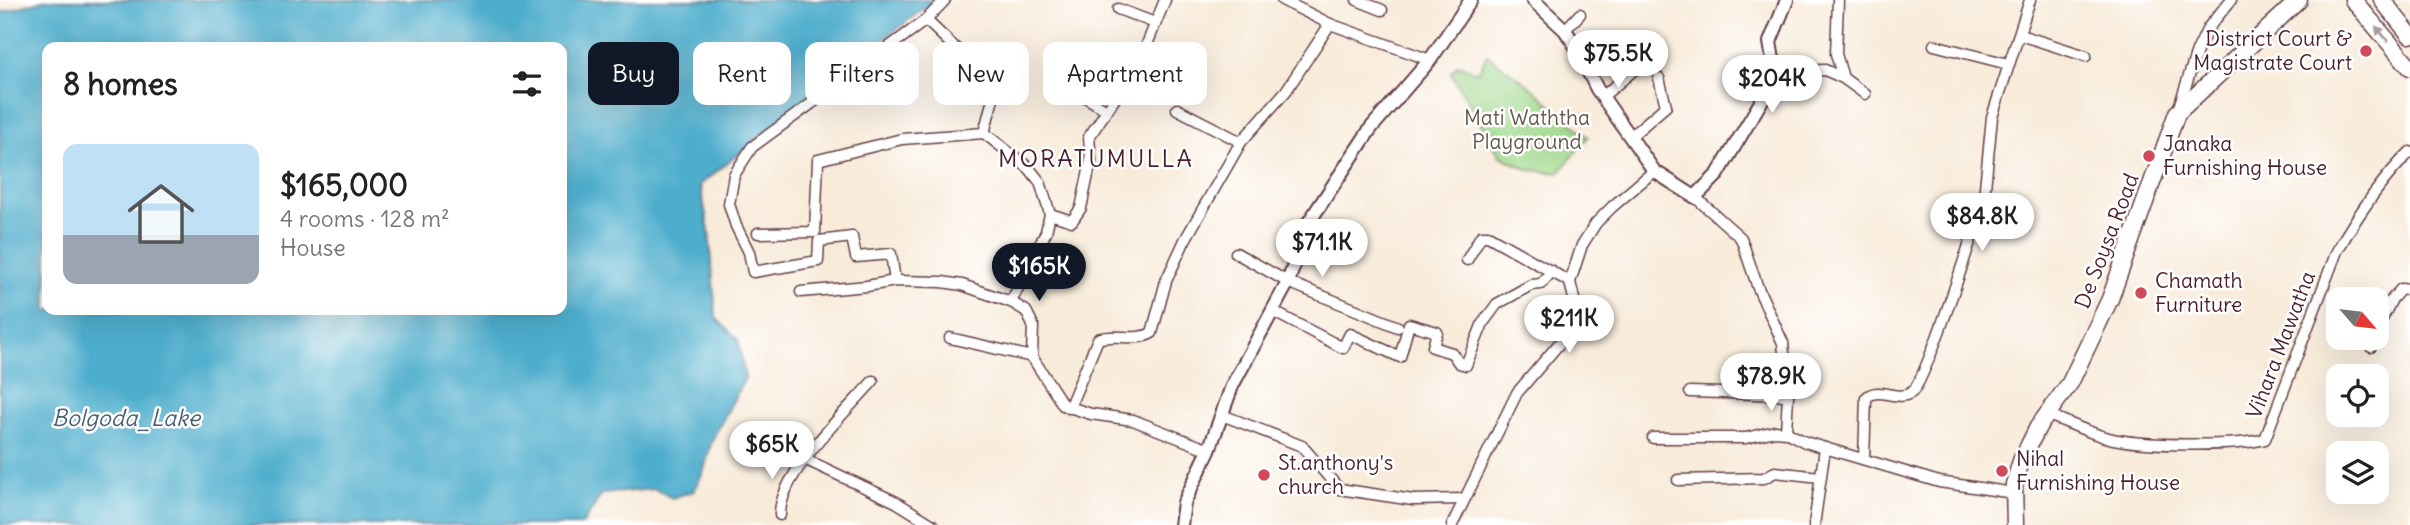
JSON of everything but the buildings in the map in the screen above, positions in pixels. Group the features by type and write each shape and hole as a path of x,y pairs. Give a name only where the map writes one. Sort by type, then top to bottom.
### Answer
{"main road":[{"path":"2353,0 2410,68"},
{"path":"2382,0 2410,35"},
{"name":"De Soysa Road","path":"2015,525 2014,494 2017,473 2026,450 2038,427 2070,383 2110,299 2177,113 2300,2"}],"street":[{"path":"895,281 891,254 856,257 852,237 819,241 818,261 753,272 749,252 729,204 734,175 752,147 926,20 945,0"},
{"path":"1050,214 1072,220 1081,208 1091,161 1089,137 1139,64 1165,0"},
{"path":"1282,0 1310,7 1330,24 1430,60"},
{"path":"1357,0 1382,10"},
{"path":"1181,525 1184,503 1209,450 1232,386 1288,282 1309,222 1371,128 1430,60 1471,0"},
{"path":"1533,0 1565,30 1602,97 1654,172 1696,198 1741,238 1758,288 1783,343 1788,395 1786,432"},
{"path":"1696,198 1718,174 1765,95 1772,77 1770,41 1787,0"},
{"path":"1838,0 1836,54 1843,78"},
{"path":"1864,458 1866,398 1875,393 1902,396 1912,392 1920,381 1932,348 1980,211 1992,117 2030,0"},
{"path":"2177,113 2197,51 2208,28 2231,0"},
{"path":"1118,9 1155,23"},
{"path":"1565,30 1580,14"},
{"path":"926,20 996,88 985,133"},
{"path":"1069,408 1098,338 1145,337 1152,333 1166,281 1185,240 1241,142 1286,92 1330,24"},
{"path":"2020,35 2085,56"},
{"path":"1934,45 2008,64"},
{"path":"1602,97 1648,58"},
{"path":"1773,60 1802,71 1825,70 1843,78 1865,94"},
{"path":"1630,137 1666,106 1659,78"},
{"path":"1098,105 1107,110"},
{"path":"1177,109 1241,142"},
{"path":"758,233 815,232 818,160 902,139 985,133 1029,168 1040,182 1050,214 1046,232 1012,302"},
{"name":"Vihara Mawatha","path":"2048,415 2111,439 2133,442 2201,444 2265,439 2337,251 2352,224 2410,152"},
{"path":"1452,525 1517,393 1563,339 1573,319 1574,299 1570,282 1582,245 1596,223 1654,172"},
{"path":"1467,260 1480,236 1488,236 1570,282"},
{"path":"1236,253 1288,282 1398,327"},
{"path":"1273,312 1343,348 1350,334 1400,357 1409,324 1437,332 1433,347 1452,353 1459,363 1466,365 1483,323 1497,304 1531,285 1541,284 1552,271"},
{"path":"801,292 895,281 952,284 1012,302 1026,311 1033,325 1032,357 1063,405 1091,414 1133,420 1209,450"},
{"path":"2389,305 2401,289 2410,290"},
{"path":"950,338 1032,357"},
{"path":"780,514 782,496 804,459 873,381"},
{"path":"1690,392 1788,395"},
{"path":"1222,415 1302,446 1339,489 1413,500 1464,499"},
{"path":"1653,438 1746,438 1775,431 1786,432 1804,442 1939,482 2014,494"},
{"path":"779,447 896,502 933,525"},
{"path":"1814,525 1825,448"},
{"path":"1678,480 1763,478 1775,472 1819,477"}],"green space":[{"name":"Mati Waththa Playground","path":"1487,55 1527,84 1588,137 1559,173 1529,170 1500,156 1451,72 1457,65 1478,72"}],"water":[{"name":"Bolgoda_Lake","path":"43,0 935,0 880,42 805,42 805,100 700,185 709,230 716,318 738,340 745,378 712,440 704,470 694,491 672,498 655,489 602,494 582,525 0,525 0,13"}],"place":[{"name":"District Court & Magistrate Court","path":"2366,51"},
{"name":"Janaka Furnishing House","path":"2149,156"},
{"name":"Chamath Furniture","path":"2141,293"},
{"name":"Nihal Furnishing House","path":"2002,471"},
{"name":"St.anthony's church","path":"1264,475"}],"district":[{"name":"MORATUMULLA","path":"1096,159"}]}
